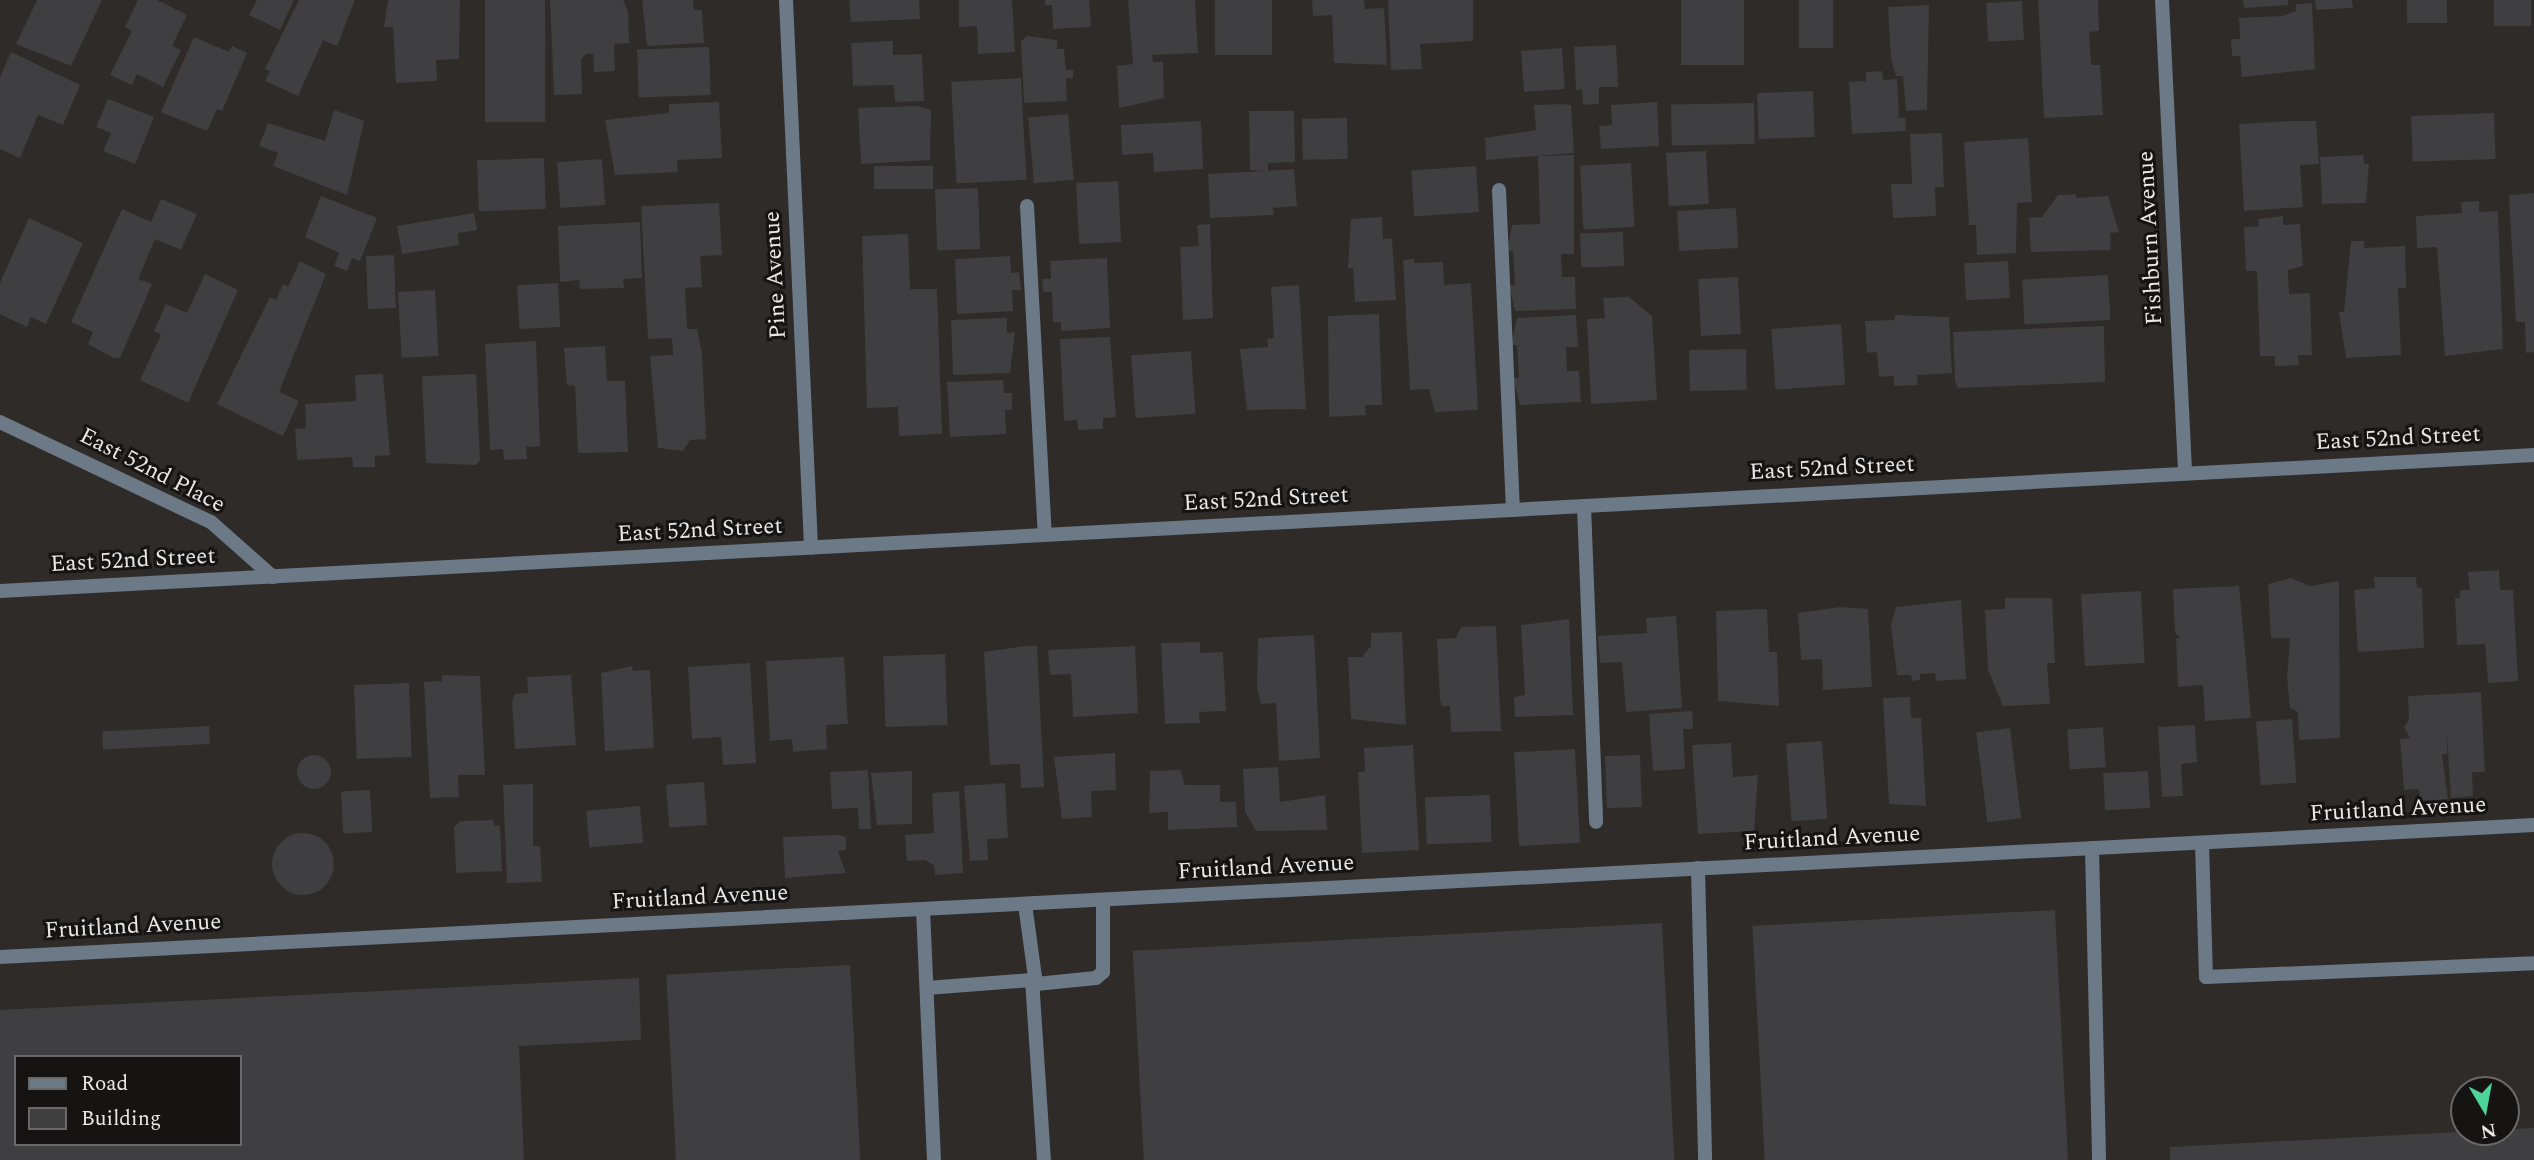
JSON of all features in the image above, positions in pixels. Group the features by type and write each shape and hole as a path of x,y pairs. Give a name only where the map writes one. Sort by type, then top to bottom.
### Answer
{"street":[{"name":"Pine Avenue","path":"786,0 811,547"},
{"name":"Fishburn Avenue","path":"2162,0 2185,473"},
{"path":"1499,190 1513,510"},
{"path":"1027,206 1045,535"},
{"name":"East 52nd Place","path":"0,422 211,522 273,577"},
{"name":"East 52nd Street","path":"0,591 2534,455"},
{"path":"1584,506 1596,822"},
{"name":"Fruitland Avenue","path":"0,957 2534,825"},
{"path":"2202,843 2206,977 2534,963"},
{"path":"2092,848 2099,1160"},
{"path":"1698,868 1705,1160"},
{"path":"927,988 1096,978 1103,972 1103,900"},
{"path":"1025,904 1044,1160"},
{"path":"923,909 934,1160"}],"building":[{"path":"37,0 102,0 71,66 16,44"},
{"path":"138,0 157,0 187,15 172,46 181,50 163,87 137,74 132,85 110,75 132,31 125,27"},
{"path":"257,0 294,0 280,30 249,15"},
{"path":"299,0 355,0 337,46 323,40 298,96 265,81 270,71 265,69"},
{"path":"388,0 460,0 459,59 436,60 437,81 396,83 393,27 384,27"},
{"path":"485,0 545,0 545,122 485,122"},
{"path":"550,0 623,0 628,11 629,43 614,44 615,71 594,72 593,54 586,54 581,60 582,94 554,95"},
{"path":"642,0 693,0 694,10 702,10 704,43 647,46"},
{"path":"849,0 919,0 920,19 851,22"},
{"path":"959,0 1012,0 1015,52 978,54 977,26 959,27"},
{"path":"1045,0 1089,0 1091,27 1053,29 1052,5 1045,5"},
{"path":"1128,0 1195,0 1198,53 1152,55 1153,62 1163,62 1164,98 1119,108 1117,66 1133,64"},
{"path":"1215,0 1272,0 1272,55 1215,55"},
{"path":"1312,0 1364,0 1365,9 1384,8 1387,65 1334,63 1332,15 1313,16"},
{"path":"1388,0 1473,0 1473,41 1420,44 1422,69 1391,70"},
{"path":"1681,0 1744,0 1744,65 1681,65"},
{"path":"1799,0 1833,0 1833,48 1799,48"},
{"path":"2038,0 2098,0 2099,31 2089,32 2091,65 2100,65 2103,115 2044,118"},
{"path":"2243,0 2288,0 2288,5 2244,8"},
{"path":"2315,0 2352,0 2353,8 2316,10"},
{"path":"2407,0 2447,0 2447,23 2407,23"},
{"path":"2494,0 2531,0 2531,26 2494,26"},
{"path":"2022,1 2024,40 1988,42 1986,3"},
{"path":"2312,3 2315,69 2242,77 2240,56 2232,56 2231,39 2240,39 2239,18 2282,16 2296,11 2296,4"},
{"path":"1929,5 1927,110 1906,111 1903,76 1896,76 1891,59 1888,7"},
{"path":"1027,36 1057,40 1057,49 1064,49 1066,70 1073,70 1073,78 1066,78 1067,101 1024,103 1021,41"},
{"path":"194,37 229,52 232,46 247,53 222,111 217,109 207,131 161,112"},
{"path":"893,41 893,55 922,54 924,101 895,102 894,85 853,86 851,43"},
{"path":"1616,45 1618,87 1599,87 1599,104 1583,105 1582,89 1576,90 1574,47"},
{"path":"709,47 711,95 639,97 637,50"},
{"path":"1562,48 1565,89 1524,92 1521,51"},
{"path":"11,52 80,85 63,125 38,115 20,158 0,149 0,77"},
{"path":"1882,71 1883,80 1897,79 1899,118 1905,118 1906,131 1852,134 1849,82 1866,81 1866,72"},
{"path":"1021,78 1026,180 956,184 951,82"},
{"path":"1813,91 1815,137 1759,139 1757,93"},
{"path":"108,99 154,117 135,164 103,151 111,133 96,127"},
{"path":"719,102 722,158 677,160 678,172 615,175 605,120 669,113 669,104"},
{"path":"1657,102 1659,146 1601,149 1599,126 1612,125 1611,105"},
{"path":"1754,103 1755,144 1672,145 1671,104"},
{"path":"1534,105 1571,105 1574,153 1486,160 1485,138 1536,130"},
{"path":"916,106 931,110 930,160 861,164 858,108"},
{"path":"334,110 364,121 347,195 273,166 278,153 259,146 268,123 325,141"},
{"path":"1249,111 1294,111 1295,162 1268,163 1268,171 1294,169 1297,206 1273,208 1274,215 1210,218 1208,174 1265,171 1250,170"},
{"path":"2494,113 2496,159 2413,162 2411,116"},
{"path":"1068,114 1074,180 1034,183 1028,117"},
{"path":"1347,118 1348,159 1303,160 1302,119"},
{"path":"1201,121 1203,169 1154,172 1153,153 1122,155 1121,125"},
{"path":"2316,121 2319,164 2300,165 2303,207 2244,211 2239,124"},
{"path":"1942,133 1944,187 1935,187 1936,216 1893,218 1891,184 1912,184 1910,134"},
{"path":"2028,138 2032,202 2017,203 2016,253 1977,255 1976,225 1969,225 1964,142"},
{"path":"1706,151 1709,204 1669,206 1666,153"},
{"path":"1574,155 1574,254 1561,254 1562,277 1575,277 1576,309 1515,311 1509,285 1515,285 1513,251 1507,251 1512,225 1540,224 1538,156"},
{"path":"2363,155 2364,164 2369,164 2366,203 2322,204 2320,157"},
{"path":"544,158 546,209 479,211 477,160"},
{"path":"602,159 605,205 560,208 557,162"},
{"path":"1631,163 1634,227 1583,230 1580,166"},
{"path":"874,166 933,166 933,189 874,189"},
{"path":"1476,166 1479,212 1414,216 1411,171"},
{"path":"1118,181 1121,242 1079,244 1076,183"},
{"path":"978,188 980,249 937,250 935,190"},
{"path":"2534,193 2534,352 2526,353 2525,322 2516,322 2509,195"},
{"path":"2076,194 2076,198 2108,196 2119,232 2110,233 2111,250 2031,252 2029,218 2042,217 2058,195"},
{"path":"321,196 377,218 360,261 352,258 347,271 334,266 339,253 305,237"},
{"path":"161,199 197,214 181,250 155,239 138,279 152,284 120,358 114,358 88,344 93,332 71,322 122,209 151,222"},
{"path":"2479,201 2479,212 2498,211 2503,349 2445,356 2437,247 2417,248 2416,216 2462,213 2461,202"},
{"path":"719,203 722,255 700,256 702,287 685,288 687,329 697,329 702,353 706,439 690,440 683,451 658,448 650,356 673,355 672,338 648,339 641,206"},
{"path":"1736,208 1738,248 1679,251 1677,211"},
{"path":"474,213 477,230 458,233 459,245 402,254 397,226"},
{"path":"2283,216 2283,225 2300,224 2303,266 2288,270 2289,294 2310,293 2312,355 2298,355 2299,365 2275,366 2275,356 2260,356 2257,271 2246,271 2244,227 2259,226 2258,219"},
{"path":"1382,217 1383,239 1392,238 1396,300 1355,302 1353,268 1348,268 1351,219"},
{"path":"29,218 83,243 46,324 31,317 27,327 0,314 0,283"},
{"path":"640,222 642,278 623,279 624,288 580,289 579,280 560,282 558,226"},
{"path":"1210,224 1213,318 1183,320 1180,247 1199,246 1197,225"},
{"path":"1623,232 1624,266 1581,267 1580,234"},
{"path":"908,234 910,289 937,289 942,434 899,436 898,407 867,408 862,236"},
{"path":"2351,241 2364,241 2364,248 2405,246 2406,288 2398,288 2401,355 2346,358 2339,312 2344,312"},
{"path":"394,255 396,308 368,309 366,256"},
{"path":"1010,256 1011,273 1019,272 1021,290 1012,290 1013,311 957,314 955,259"},
{"path":"1107,258 1110,328 1061,331 1061,322 1053,322 1052,292 1043,292 1042,279 1051,279 1050,261"},
{"path":"1414,259 1414,263 1443,262 1444,285 1471,283 1478,410 1435,412 1429,389 1410,390 1403,260"},
{"path":"300,261 326,274 279,392 299,401 283,436 217,404 270,297 276,300 283,284 288,287"},
{"path":"2008,261 2010,298 1966,300 1964,263"},
{"path":"205,274 238,290 188,403 140,380 161,335 154,331 166,304 187,313"},
{"path":"2108,275 2110,320 2024,324 2022,280"},
{"path":"1738,277 1741,334 1701,336 1698,279"},
{"path":"558,283 560,327 519,329 517,285"},
{"path":"1299,285 1306,409 1247,410 1240,349 1268,347 1267,339 1274,338 1271,287"},
{"path":"435,290 438,356 402,358 398,292"},
{"path":"1629,297 1652,316 1657,400 1591,404 1587,319 1605,318 1603,298"},
{"path":"1379,314 1382,405 1365,405 1366,415 1329,417 1328,316"},
{"path":"1576,315 1578,347 1566,347 1567,371 1579,371 1581,402 1520,405 1513,378 1519,378 1517,345 1511,345 1517,318"},
{"path":"1895,315 1949,317 1952,373 1917,375 1918,385 1894,386 1894,376 1879,377 1877,352 1867,353 1865,321 1895,320"},
{"path":"1007,318 1007,333 1015,332 1010,373 953,375 951,320"},
{"path":"1841,324 1845,385 1775,390 1771,329"},
{"path":"2104,326 2105,382 1958,388 1955,381 1953,332"},
{"path":"1110,337 1116,417 1103,418 1103,429 1078,430 1077,420 1064,421 1060,339"},
{"path":"536,341 540,446 526,447 527,459 504,460 503,449 490,450 485,344"},
{"path":"605,346 607,381 625,381 628,452 578,453 575,386 567,385 564,348"},
{"path":"1746,349 1747,390 1690,391 1689,350"},
{"path":"1191,351 1195,414 1136,418 1131,355"},
{"path":"383,374 390,455 375,456 375,467 353,467 352,457 297,460 295,429 306,428 305,404 356,401 355,375"},
{"path":"476,374 480,460 476,465 426,463 422,376"},
{"path":"1003,380 1004,393 1012,393 1012,410 1005,410 1006,434 950,437 947,382"},
{"path":"2499,570 2500,590 2513,590 2518,681 2488,683 2485,644 2457,645 2455,598 2460,598 2460,590 2470,590 2468,572"},
{"path":"2374,577 2416,577 2417,588 2422,588 2424,648 2358,652 2354,590 2375,588"},
{"path":"2291,578 2310,586 2339,581 2340,738 2299,740 2298,712 2290,708 2287,678 2290,638 2271,638 2268,584"},
{"path":"2239,586 2251,718 2205,721 2203,685 2178,687 2176,639 2181,638 2175,633 2173,589"},
{"path":"2141,591 2145,663 2085,666 2081,594"},
{"path":"2005,598 2052,598 2055,663 2047,663 2050,704 2003,706 1988,670 1985,610 2005,609"},
{"path":"1961,600 1966,679 1936,681 1935,673 1920,674 1920,680 1912,681 1911,675 1897,675 1891,625 1896,607"},
{"path":"1841,607 1868,609 1872,687 1823,690 1822,659 1801,660 1798,613"},
{"path":"1767,609 1769,652 1777,652 1779,706 1718,701 1716,611"},
{"path":"1676,616 1682,708 1626,712 1622,662 1600,663 1598,636 1647,633 1646,618"},
{"path":"1569,619 1573,715 1515,717 1514,697 1525,695 1521,625"},
{"path":"1496,626 1501,731 1451,732 1450,706 1442,706 1440,700 1437,639 1456,638 1461,627"},
{"path":"1402,632 1406,725 1351,719 1348,657 1362,657 1371,646 1371,633"},
{"path":"1314,635 1320,758 1279,761 1276,703 1261,704 1257,687 1258,638"},
{"path":"1200,642 1200,653 1223,652 1226,711 1199,712 1200,723 1165,724 1161,643"},
{"path":"1037,646 1044,787 1021,788 1020,764 990,765 984,652"},
{"path":"1135,646 1138,713 1073,717 1071,674 1050,675 1048,650"},
{"path":"945,654 947,725 886,727 883,656"},
{"path":"844,657 848,724 826,725 827,749 793,752 792,739 770,741 766,661"},
{"path":"750,663 756,763 723,765 721,737 692,739 688,667"},
{"path":"632,666 633,671 650,670 654,748 605,751 601,673"},
{"path":"442,675 480,676 485,775 458,775 459,797 430,798 424,682 442,681"},
{"path":"571,675 576,745 515,749 512,702 515,694 528,693 527,677"},
{"path":"409,683 412,757 357,759 354,685"},
{"path":"2481,692 2485,772 2472,772 2473,796 2451,798 2447,737 2447,754 2442,754 2448,799 2420,801 2419,789 2404,790 2400,739 2410,738 2404,727 2409,720 2408,696"},
{"path":"1910,697 1911,718 1921,718 1926,806 1889,804 1883,698"},
{"path":"1692,711 1693,729 1683,729 1685,769 1653,771 1649,714"},
{"path":"2292,719 2296,783 2261,785 2256,722"},
{"path":"2195,725 2197,762 2181,764 2183,796 2162,797 2158,727"},
{"path":"209,726 210,744 103,750 102,732"},
{"path":"2103,727 2106,767 2070,769 2067,730"},
{"path":"2010,728 2021,818 1987,822 1976,732"},
{"path":"1822,741 1827,819 1792,821 1786,744"},
{"path":"1731,743 1733,777 1758,775 1754,831 1698,834 1692,745"},
{"path":"1413,745 1419,850 1362,853 1358,772 1365,772 1364,748"},
{"path":"1575,749 1580,843 1519,846 1514,752"},
{"path":"1115,753 1116,790 1091,791 1092,817 1062,819 1054,757"},
{"path":"314,755 326,760 331,772 326,784 314,789 302,784 297,772 302,760"},
{"path":"1640,755 1642,807 1607,808 1605,756"},
{"path":"1278,767 1280,802 1325,795 1327,830 1256,831 1245,811 1243,769"},
{"path":"868,770 871,829 859,829 858,808 832,809 830,772"},
{"path":"1180,770 1185,785 1220,785 1220,802 1236,802 1237,827 1168,830 1168,812 1149,813 1150,771"},
{"path":"912,771 912,824 877,825 871,773"},
{"path":"2148,771 2150,808 2105,810 2103,773"},
{"path":"704,782 707,825 669,828 666,785"},
{"path":"1005,783 1008,838 987,839 988,860 970,861 964,786"},
{"path":"533,784 533,846 540,846 542,882 507,883 503,785"},
{"path":"370,790 372,832 343,833 341,792"},
{"path":"959,791 963,873 935,875 934,865 925,860 907,861 905,835 934,833 932,793"},
{"path":"1490,795 1492,842 1427,844 1425,797"},
{"path":"640,806 643,843 589,848 586,811"},
{"path":"493,820 494,825 500,826 502,871 456,873 454,827 461,821"},
{"path":"303,833 315,835 325,842 332,852 332,876 325,886 315,893 303,895 291,893 281,886 274,876 272,864 274,852 281,842 291,835"},
{"path":"783,837 846,837 846,850 838,851 846,873 785,878"},
{"path":"2055,910 2068,1160 1765,1160 1752,926"},
{"path":"1662,923 1674,1160 1144,1160 1133,951"},
{"path":"850,965 860,1160 676,1160 666,975"},
{"path":"639,978 641,1040 519,1046 524,1160 0,1160 0,1010"},
{"path":"2534,1128 2534,1160 2170,1160 2170,1147 2450,1132 2450,1146 2520,1146 2520,1129"}]}
